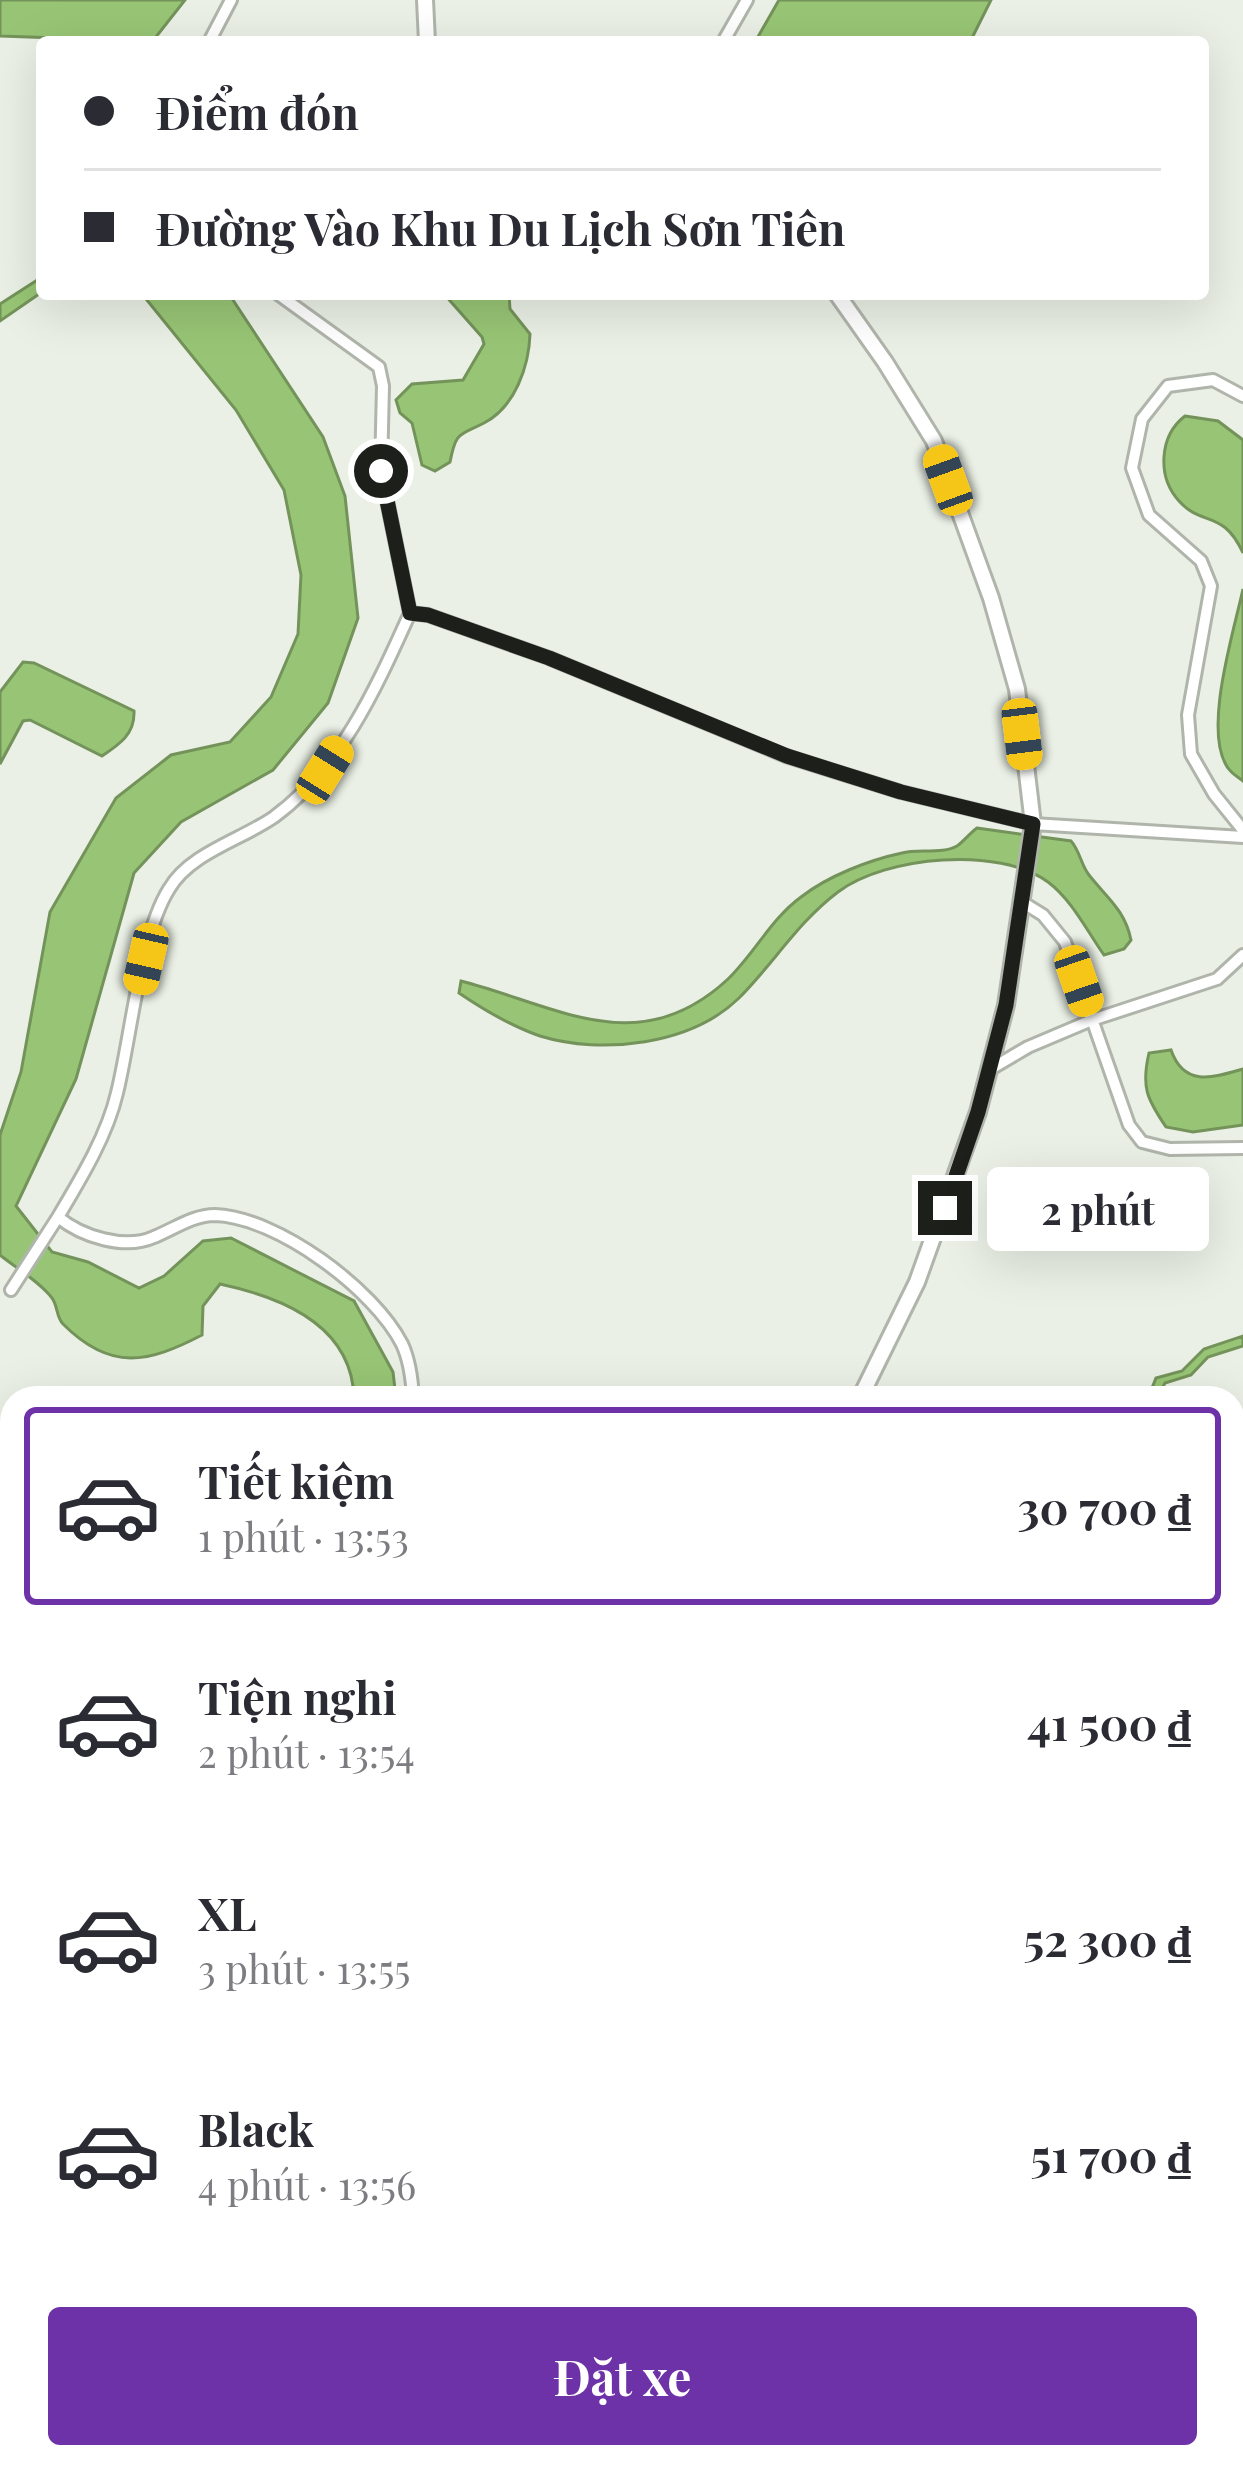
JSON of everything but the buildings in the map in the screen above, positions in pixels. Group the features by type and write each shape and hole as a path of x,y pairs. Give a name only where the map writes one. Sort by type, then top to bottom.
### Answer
{"street":[{"path":"212,36 231,0"},
{"path":"425,0 427,36"},
{"path":"726,36 747,0"},
{"path":"11,1290 79,1181 116,1099 156,915 170,885 192,865 275,816 325,770 380,680 410,613 381,471 383,376 373,361 287,300"},
{"path":"841,300 934,441 992,598 1017,689 1033,824 1006,1005 989,1070 917,1282 866,1386"},
{"path":"1243,396 1213,380 1168,386 1142,419 1132,468 1150,515 1202,561 1211,586 1189,715 1191,754 1243,833"},
{"path":"410,613 428,615 549,658 787,756 901,792 1033,824 1243,833"},
{"path":"1022,902 1043,915 1065,942 1129,1125 1142,1142 1170,1149 1243,1148"},
{"path":"989,1070 1028,1047 1092,1020 1217,979 1243,955"},
{"path":"58,1217 121,1243 151,1239 204,1216 248,1220 312,1253 382,1314 402,1344 413,1386"}],"shaded area":[{"path":"0,0 185,0 157,36 0,36"},
{"path":"779,0 991,0 973,36 758,36"},
{"path":"36,281 36,296 0,321 0,304"},
{"path":"147,300 233,300 323,437 345,496 358,618 328,703 273,770 181,822 134,873 76,1079 16,1206 52,1252 88,1262 139,1288 164,1276 203,1241 231,1238 354,1301 393,1372 395,1386 353,1386 347,1363 322,1328 284,1304 220,1284 203,1306 202,1335 164,1352 114,1356 97,1350 63,1324 47,1292 0,1255 0,1135 21,1072 50,912 116,798 171,755 230,742 271,697 298,634 301,575 284,490 236,410"},
{"path":"449,300 509,300 510,309 530,334 523,372 504,407 460,436 450,462 435,471 422,465 412,423 400,413 396,400 412,384 463,380 484,344"},
{"path":"1185,416 1218,421 1243,440 1243,553 1228,530 1179,501 1167,480 1166,445"},
{"path":"1243,589 1243,781 1228,768 1218,731 1222,681"},
{"path":"23,662 134,711 129,732 102,756 30,720 23,721 0,764 0,692"},
{"path":"977,828 1071,841 1086,871 1120,912 1131,940 1124,949 1104,955 1072,907 1048,882 1001,863 943,860 884,870 838,892 739,998 719,1014 671,1036 618,1045 564,1042 519,1027 459,993 461,981 598,1020 630,1023 662,1018 695,1004 728,979 781,916 824,882 889,856 952,848"},
{"path":"1171,1050 1191,1075 1210,1077 1243,1069 1243,1125 1193,1132 1166,1127 1150,1100 1146,1075 1149,1053"},
{"path":"1243,1336 1243,1346 1208,1357 1191,1375 1153,1386 1156,1378 1182,1371 1204,1349"}],"route":[{"path":"381,471 410,613 428,615 549,658 787,756 901,792 1033,824 1006,1005 978,1112 945,1208"}]}
